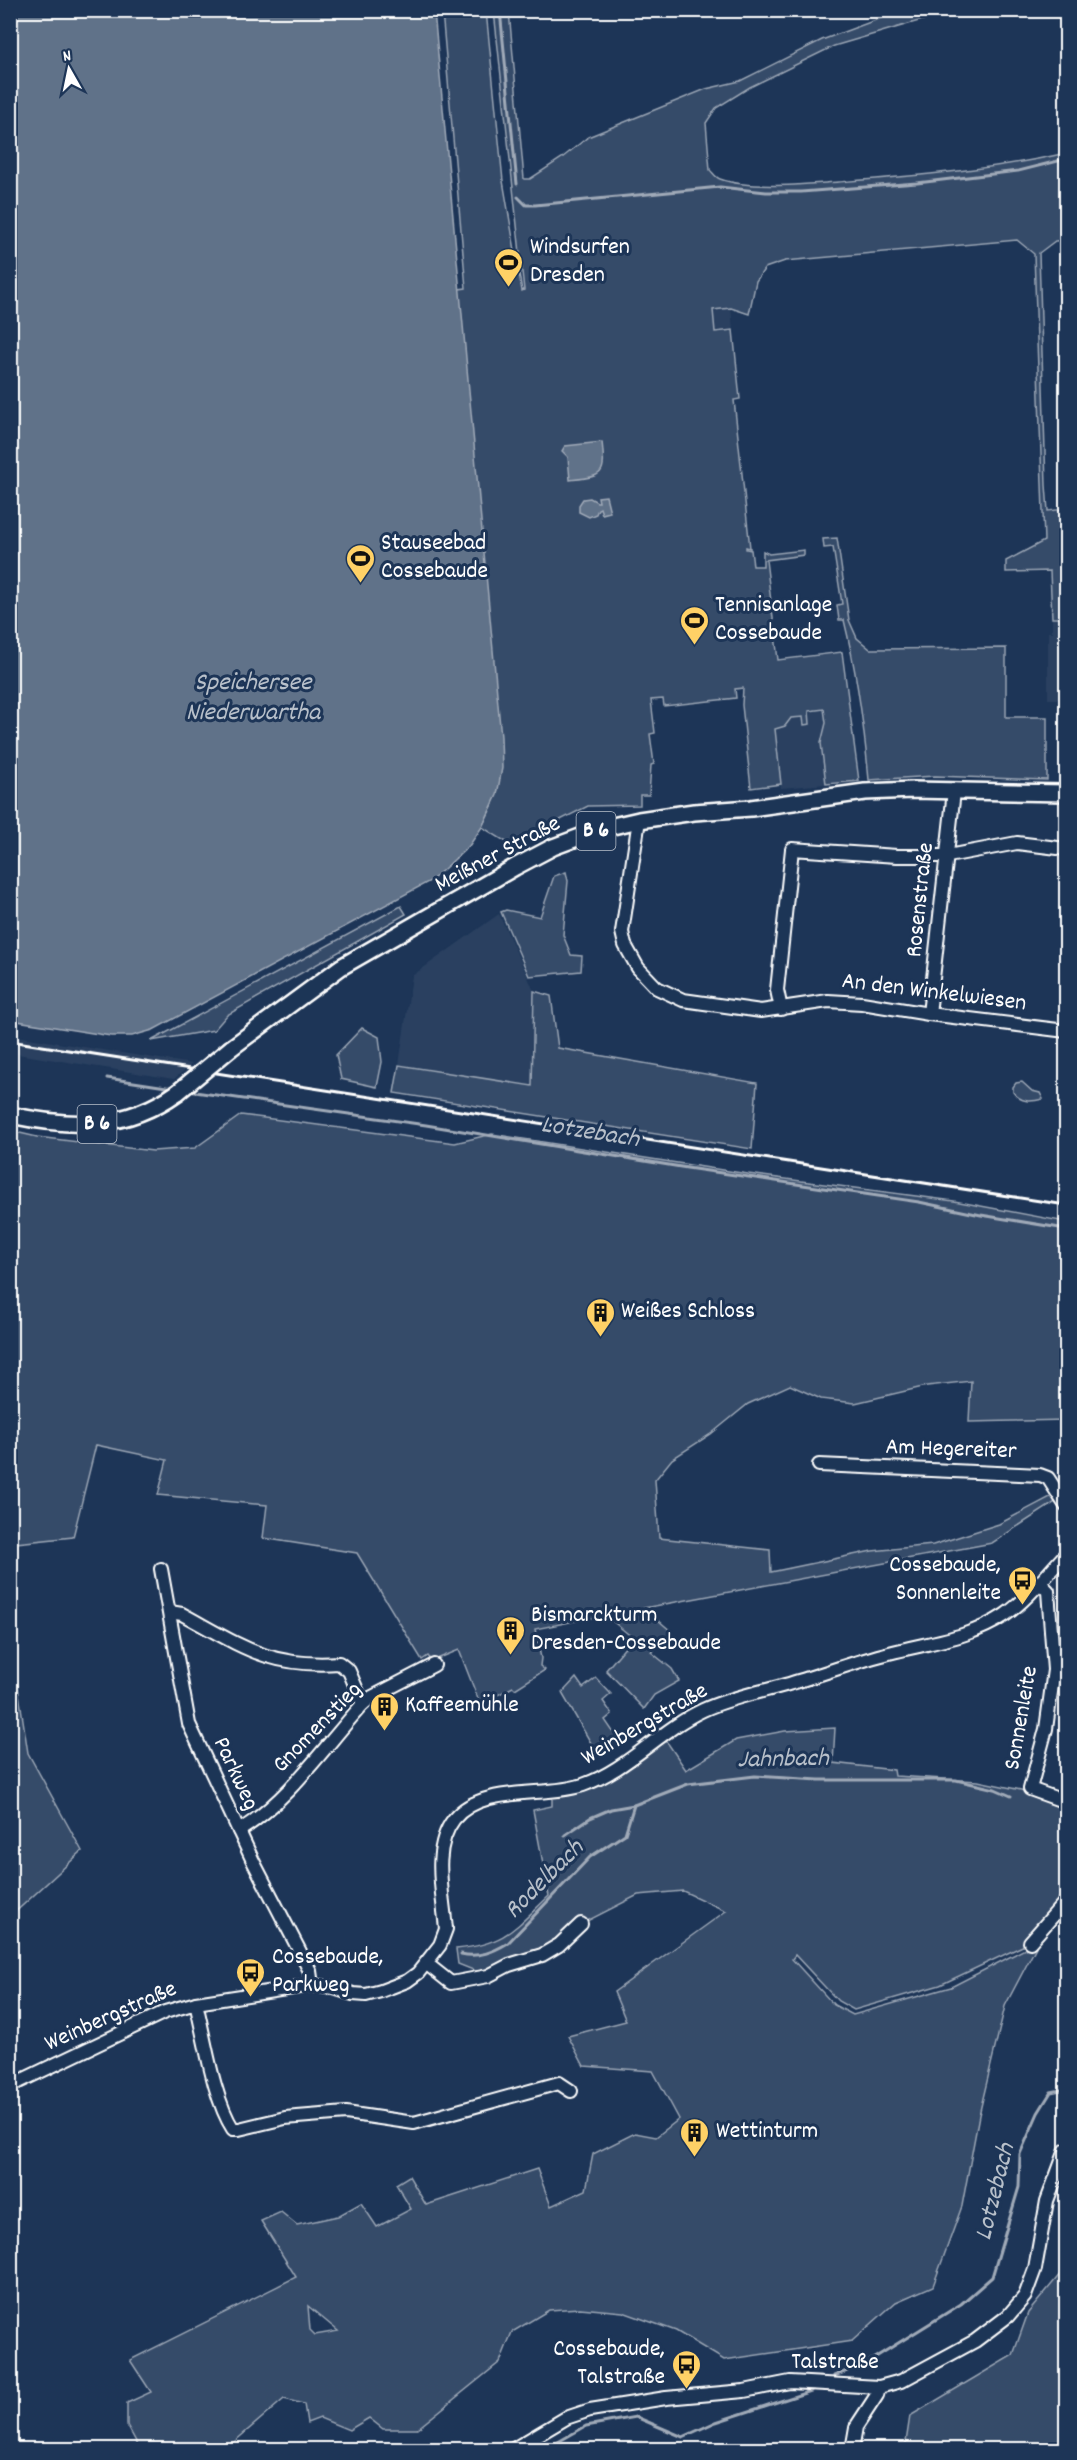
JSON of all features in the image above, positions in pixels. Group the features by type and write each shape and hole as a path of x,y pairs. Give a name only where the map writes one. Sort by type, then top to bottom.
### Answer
{"main road":[{"name":"Meißner Straße","path":"10,1115 66,1124 102,1124 135,1116 178,1092 231,1048 341,967 515,867 577,837 639,820 865,792 1066,793"}],"street":[{"name":"Rosenstraße","path":"929,1014 954,791"},
{"name":"An den Winkelwiesen","path":"639,820 622,932 625,945 638,968 657,988 683,1000 761,1011 828,1001 862,1003 1066,1031"},
{"path":"781,1009 777,990 792,849 897,856 948,856 1017,843 1066,849"},
{"name":"Am Hegereiter","path":"819,1465 1041,1474 1048,1478 1066,1506"},
{"name":"Weinbergstraße","path":"10,2086 165,2012 196,2003 312,1984 366,1995 407,1981 427,1964 440,1945 446,1929 440,1854 442,1841 446,1829 456,1816 471,1805 512,1793 556,1791 586,1784 610,1771 681,1722 723,1702 890,1653 961,1637 1006,1614 1066,1554"},
{"name":"Parkweg","path":"161,1569 189,1724 239,1831 310,1971 312,1984"},
{"name":"Sonnenleite","path":"1039,1582 1048,1591 1054,1670 1046,1729 1030,1789 1066,1802"},
{"path":"170,1612 182,1614 253,1653 290,1664 339,1663 349,1671 363,1704"},
{"name":"Gnomenstieg","path":"239,1831 254,1822 295,1783 363,1704 372,1697 434,1665"},
{"path":"1030,1942 1066,1901"},
{"path":"427,1964 451,1983 488,1976 509,1965 542,1955 559,1945 581,1924"},
{"path":"196,2003 214,2080 228,2122 233,2129 285,2118 346,2113 414,2123 559,2083 571,2091"},
{"name":"Talstraße","path":"512,2450 566,2418 590,2410 666,2398 744,2391 790,2382 879,2387 901,2381 975,2341 1008,2316 1025,2296 1035,2269 1047,2201 1066,2150"},
{"path":"852,2450 856,2427 877,2395 879,2387"}],"shaded area":[{"path":"442,11 486,11 503,181 522,291 524,290 494,11 509,11 524,179 530,179 562,158 588,137 706,89 740,81 822,40 900,11 946,11 834,46 750,87 716,108 706,123 710,170 716,177 732,182 762,185 868,180 953,172 1066,153 1066,240 1055,241 1039,253 1046,485 1048,511 1066,509 1066,618 1052,618 1050,571 1006,572 1006,561 1044,541 1034,254 1017,240 785,261 765,268 756,281 749,314 731,308 713,310 715,332 733,330 740,399 734,400 750,548 746,547 746,549 751,550 753,566 763,566 763,551 769,554 804,550 804,555 766,560 778,660 842,652 859,781 826,784 821,743 826,723 824,709 809,711 810,724 804,725 803,717 791,718 785,726 775,729 781,784 751,788 742,705 743,688 735,689 736,698 664,706 663,699 651,700 655,733 650,734 654,764 651,765 649,795 640,795 640,805 588,806 511,845 482,827 493,804 459,289 466,288"},
{"path":"731,308 733,330 715,332 713,310"},
{"path":"837,538 849,620 857,638 870,649 1006,648 1006,717 1047,717 1047,780 935,776 869,780 853,660 844,620 839,620 837,605 842,604 833,547 824,548 823,539"},
{"path":"1052,618 1066,618 1066,699 1048,699 1048,632 1052,632"},
{"path":"842,652 859,781 781,788 767,661"},
{"path":"566,872 568,881 563,935 571,955 582,956 581,971 529,976 501,912 506,910 540,917 554,876"},
{"path":"401,906 406,914 227,1015 214,1030 151,1041"},
{"path":"499,914 534,991 532,1086 399,1065 412,976"},
{"path":"534,991 551,996 558,1048 757,1083 752,1149 394,1093 399,1065 532,1086"},
{"path":"362,1028 379,1037 382,1062 377,1087 341,1079 336,1055"},
{"path":"11,1035 192,1064 174,1079 11,1053"},
{"path":"1022,1082 1032,1091 1040,1093 1043,1099 1026,1101 1016,1096 1013,1087 1016,1083"},
{"path":"241,1115 455,1143 492,1134 748,1174 954,1201 1066,1222 1066,1420 969,1422 971,1381 927,1386 855,1403 821,1399 790,1385 748,1404 711,1434 672,1459 655,1480 659,1538 770,1550 771,1572 872,1551 933,1545 999,1524 1054,1495 1057,1501 992,1543 644,1608 672,1632 651,1652 672,1669 679,1681 654,1695 644,1709 606,1670 633,1638 605,1615 535,1629 541,1658 540,1666 545,1670 515,1689 513,1687 480,1704 459,1650 432,1661 428,1656 422,1660 357,1553 263,1538 267,1505 158,1495 167,1460 96,1445 73,1537 16,1543 11,1624 11,1131 37,1137 153,1151 195,1148"},
{"path":"11,1641 28,1753 82,1851 11,1916"},
{"path":"576,1678 583,1688 596,1678 611,1694 603,1701 612,1714 605,1720 616,1736 595,1750 562,1693"},
{"path":"835,1728 833,1763 894,1770 895,1776 978,1781 1021,1790 1066,1805 1066,1901 1031,1943 1036,1947 1005,2006 979,2115 962,2206 933,2286 896,2302 852,2341 724,2360 676,2331 623,2312 580,2308 549,2310 512,2332 500,2362 417,2429 383,2429 369,2418 349,2430 320,2418 307,2423 304,2404 284,2399 234,2442 239,2449 140,2449 127,2425 127,2403 151,2392 130,2360 296,2277 261,2221 281,2212 297,2225 338,2216 361,2203 377,2227 411,2209 396,2184 409,2176 426,2205 537,2169 551,2206 586,2190 593,2154 635,2133 656,2137 679,2119 653,2071 584,2066 568,2036 626,2021 614,1992 726,1911 683,1891 638,1895 581,1924 559,1945 488,1976 458,1964 456,1949 473,1947 498,1939 517,1926 549,1896 533,1810 552,1806 552,1796 590,1788 665,1739 686,1770 736,1740 785,1731","holes":["1029,1943 1029,1947 951,1987 853,2015 834,2005 792,1959 795,1955 838,2001 854,2010 940,1985","308,2306 338,2331 315,2335 310,2330"]},
{"path":"1066,2267 1066,2449 905,2449 910,2416 1013,2355 1028,2313"}],"water":[{"name":"Speichersee Niederwartha","path":"10,11 434,11 501,737 502,768 497,795 482,827 469,846 432,880 153,1030 132,1036 111,1036 11,1020"},
{"path":"602,442 603,462 600,473 570,480 568,457 562,451 565,446"},
{"path":"606,496 610,512 602,514 600,508 596,514 589,517 579,512 579,505 583,499 590,498 599,502 598,497"}],"waterway":[{"path":"500,10 517,184"},
{"path":"518,197 526,205 535,205 720,187 766,192 801,192 917,183 1018,171 1066,159"},
{"name":"Lotzebach","path":"107,1078 173,1088"},
{"name":"Lotzebach","path":"188,1091 426,1125 687,1168 919,1202 1066,1229"},
{"name":"Jahnbach","path":"565,1835 590,1818 611,1809 634,1805 688,1784 755,1776 819,1780 956,1780 995,1789 1011,1796"},
{"name":"Rodelbach","path":"461,1954 486,1953 508,1943 590,1857 625,1834 634,1805"},
{"name":"Lotzebach","path":"834,2376 863,2365 961,2304 992,2277 1019,2187 1020,2154 1038,2113 1051,2092 1066,2089"},
{"name":"Lotzebach","path":"544,2450 586,2426 636,2417 683,2437 716,2422 811,2391"}],"railway":[{"path":"10,1041 1066,1205"}],"place":[{"name":"Windsurfen Dresden","path":"509,288"},
{"name":"Stauseebad Cossebaude","path":"360,584"},
{"name":"Tennisanlage Cossebaude","path":"694,646"},
{"name":"Weißes Schloss","path":"600,1338"},
{"name":"Cossebaude, Sonnenleite","path":"1022,1606"},
{"name":"Bismarckturm Dresden-Cossebaude","path":"510,1656"},
{"name":"Kaffeemühle","path":"384,1732"},
{"name":"Cossebaude, Parkweg","path":"251,1998"},
{"name":"Wettinturm","path":"695,2158"},
{"name":"Cossebaude, Talstraße","path":"686,2390"}]}
